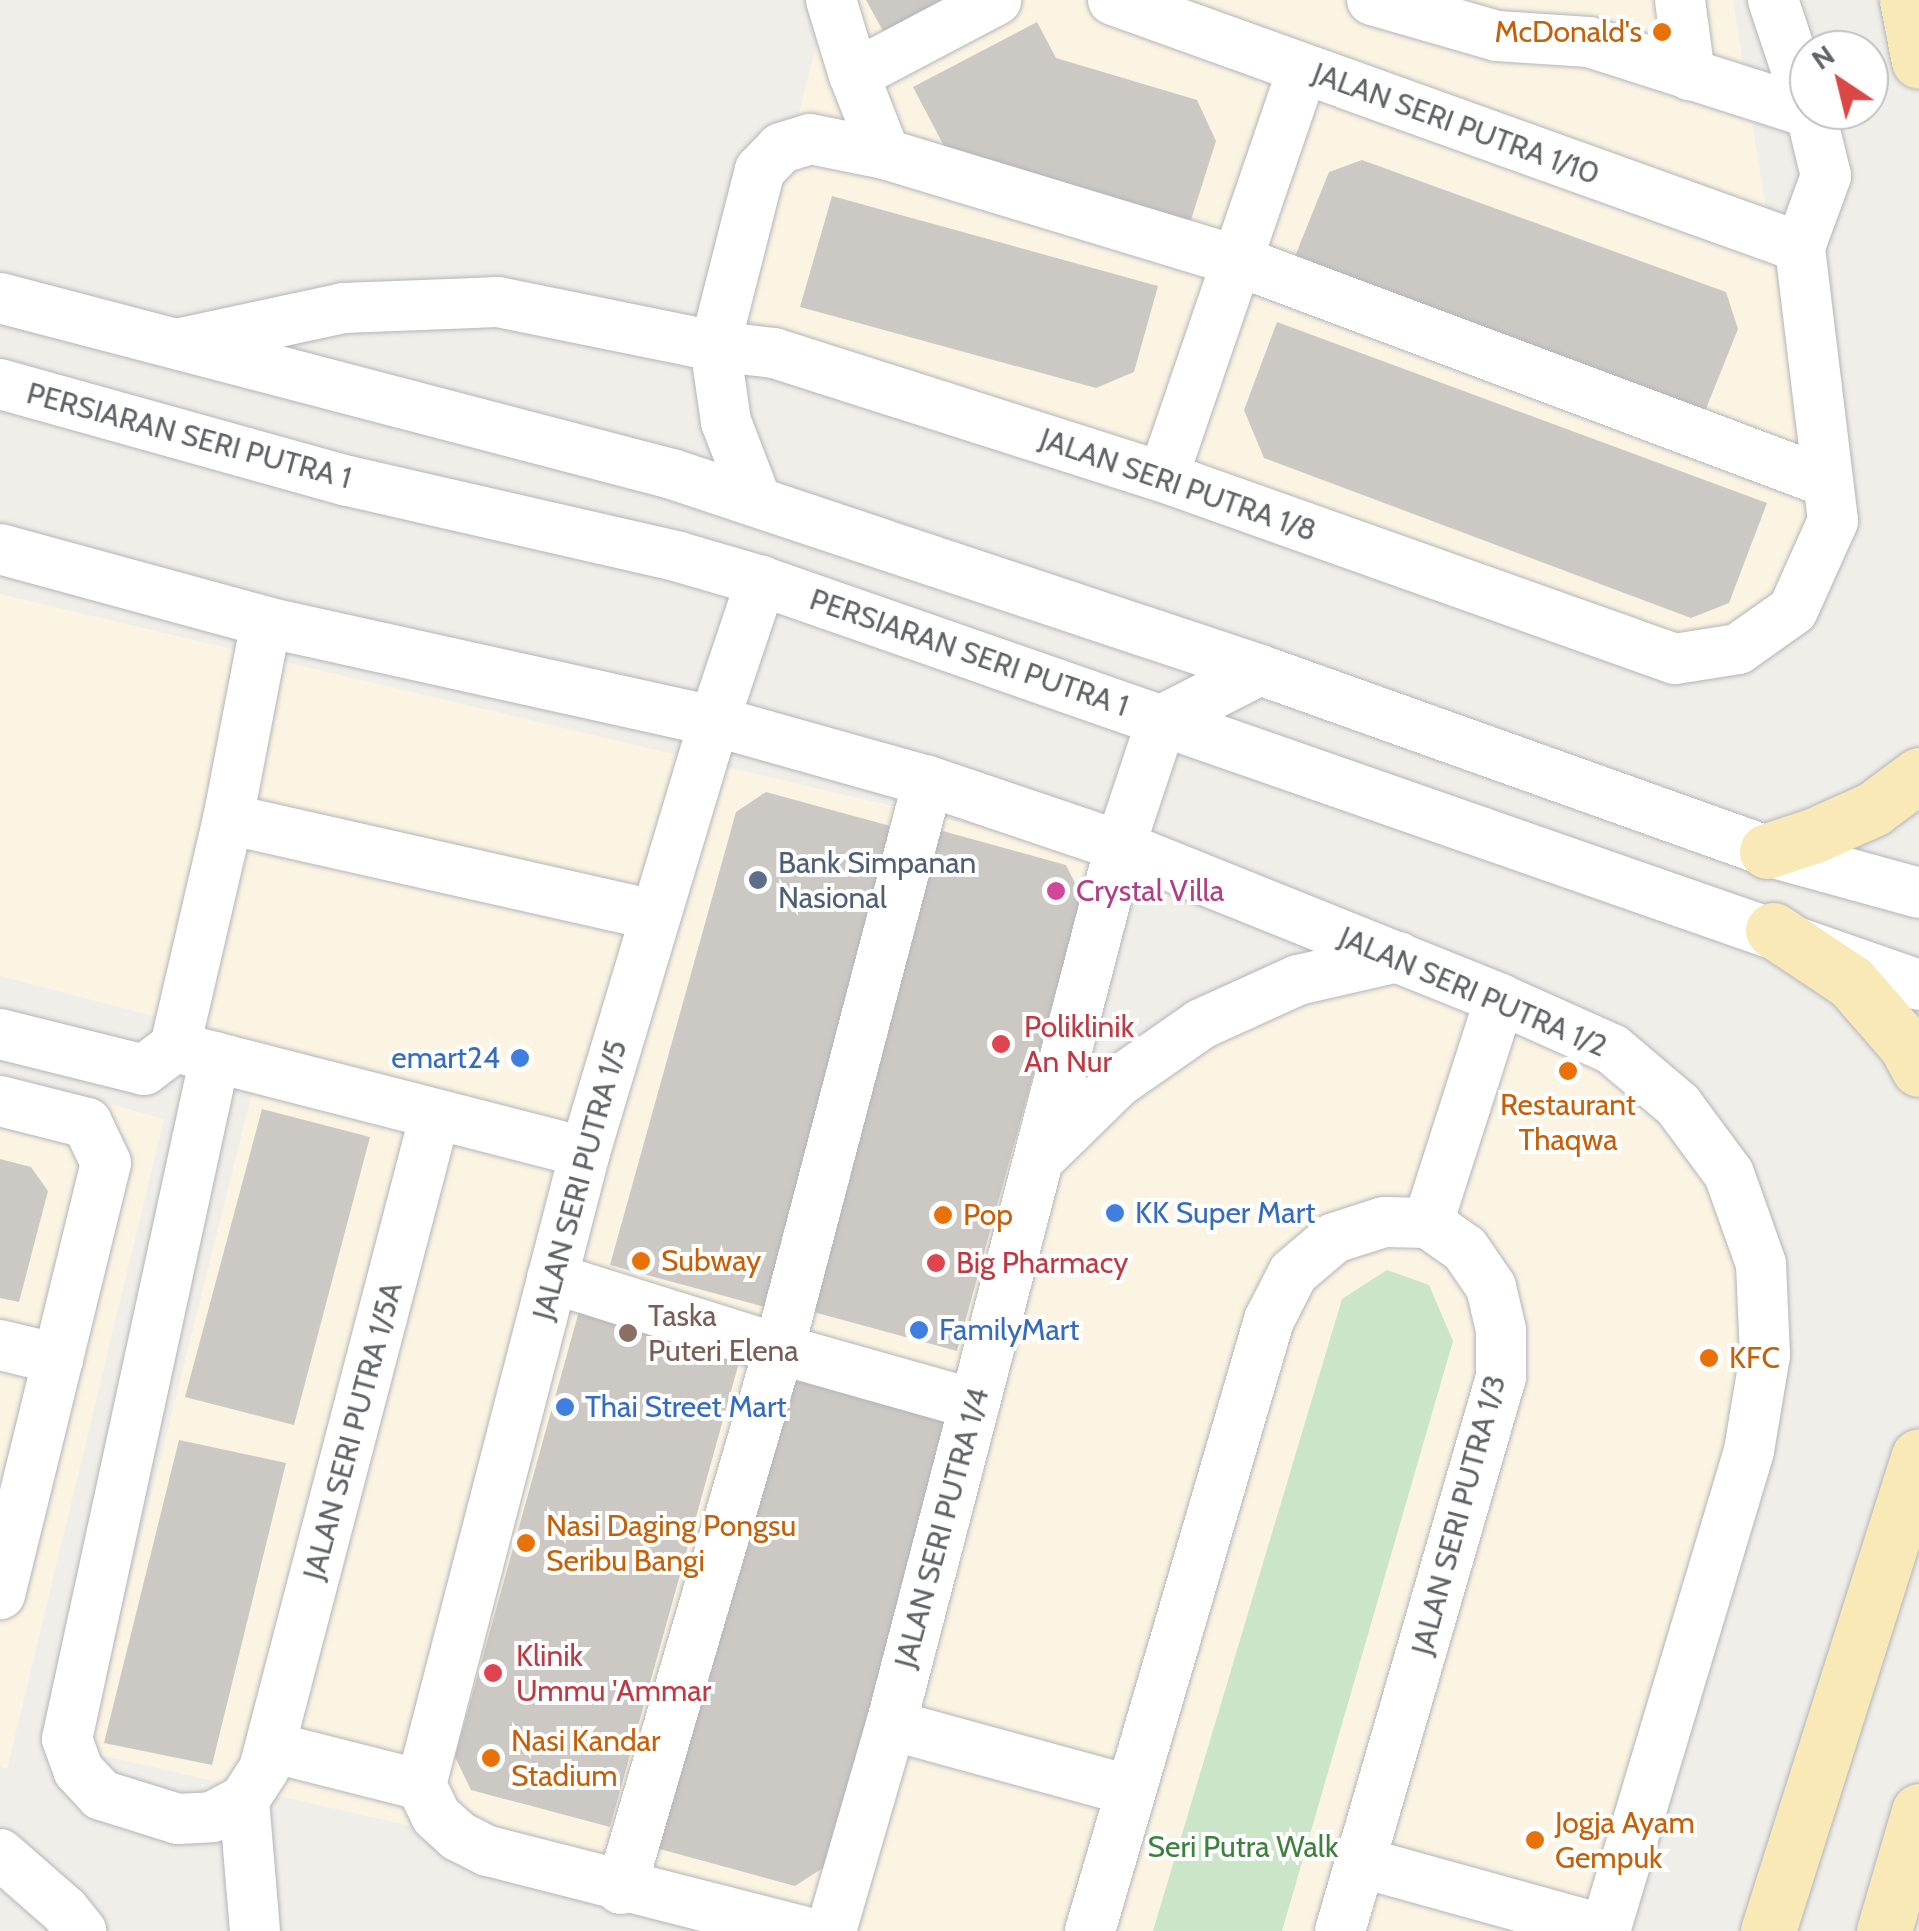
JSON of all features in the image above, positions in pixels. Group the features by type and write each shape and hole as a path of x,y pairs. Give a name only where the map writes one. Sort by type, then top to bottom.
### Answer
{"main road":[{"path":"1907,0 1919,61"},
{"path":"1767,851 1815,836 1873,808 1919,776"},
{"path":"1774,930 1851,982 1906,1045 1919,1069"},
{"path":"1768,1931 1919,1456"},
{"path":"1891,1918 1919,1811"}],"street":[{"path":"831,0 854,75 886,154"},
{"path":"854,75 996,0"},
{"path":"1372,0 1498,36 1588,42"},
{"path":"1468,0 1588,42 1789,104"},
{"path":"1680,0 1690,74"},
{"path":"1774,0 1789,46"},
{"name":"JALAN SERI PUTRA 1/10","path":"1128,4 1800,247"},
{"path":"1163,477 1302,70"},
{"path":"1800,247 1826,176 1815,130"},
{"path":"756,500 726,422 715,346 760,170 781,148 810,139 886,154 1238,261 1827,482"},
{"name":"JALAN SERI PUTRA 1/8","path":"177,344 343,308 498,302 715,346 774,353 1163,477 1675,659 1738,649 1794,610 1833,521 1800,247"},
{"path":"0,298 672,474 756,500 1260,670 1767,851 1919,893"},
{"name":"PERSIARAN SERI PUTRA 1","path":"0,384 348,481 679,557 761,581 1594,875 1774,930 1919,984"},
{"path":"672,474 722,517 761,581"},
{"name":"JALAN SERI PUTRA 1/2","path":"0,549 266,622 714,721 928,781 1125,828 1398,957 1612,1050 1678,1104 1729,1174 1761,1264 1765,1355 1749,1451 1605,1930"},
{"path":"679,557 716,594 738,655"},
{"name":"JALAN SERI PUTRA 1/5","path":"421,1785 585,1152 714,721 761,581"},
{"path":"256,1931 244,1800 212,1817 178,1819 101,1796 78,1770 67,1739 195,1052 228,819 266,622"},
{"path":"1162,720 1260,670"},
{"path":"1087,694 1120,746 1128,770 1125,828"},
{"name":"JALAN SERI PUTRA 1/4","path":"831,1931 891,1725 1125,828 1162,720"},
{"path":"1125,828 1157,785 1208,755 1246,749"},
{"path":"622,1888 779,1350 928,781"},
{"path":"228,819 655,916"},
{"path":"1039,1159 1118,1082 1201,1024 1298,980 1398,957"},
{"path":"1090,1931 1128,1790 1269,1320 1293,1274 1334,1238 1384,1222 1428,1223 1500,999"},
{"path":"0,1034 144,1070 195,1052 585,1152"},
{"path":"0,1101 87,1123 106,1163 0,1594"},
{"name":"JALAN SERI PUTRA 1/5A","path":"244,1800 264,1769 435,1115"},
{"name":"JALAN SERI PUTRA 1/3","path":"1340,1931 1502,1377 1502,1330 1491,1287 1465,1249 1428,1223"},
{"path":"552,1278 779,1350 974,1404"},
{"path":"0,1345 58,1358"},
{"path":"891,1725 1128,1790"},
{"path":"270,1747 421,1785 436,1816 458,1836 488,1852 803,1931"},
{"path":"0,1854 66,1911 81,1931"},
{"path":"1360,1862 1605,1930"}],"shaded area":[{"path":"828,0 1733,0 1814,514 1782,593 1737,627 1676,636 1120,439 746,319"},
{"path":"0,594 1102,856 1021,1164 1212,1039 1312,992 1400,979 1605,1060 1658,1112 1709,1178 1743,1266 1752,1360 1590,1931 848,1931 848,1926 87,1752 264,1045 0,976"},
{"path":"0,1073 164,1119 7,1769 0,1766"}],"green space":[{"name":"Seri Putra Walk","path":"1387,1270 1429,1285 1453,1341 1282,1931 1153,1931 1342,1299"}],"building":[{"path":"866,0 985,0 894,51"},
{"path":"1037,22 1056,58 1197,100 1216,141 1184,242 956,169 913,87"},
{"path":"1362,160 1726,292 1738,329 1697,431 1289,271 1329,172"},
{"path":"832,196 1158,286 1134,372 1096,388 800,307"},
{"path":"1277,322 1767,503 1729,603 1691,618 1264,458 1244,410"},
{"path":"766,792 905,830 772,1309 610,1265 736,812"},
{"path":"928,827 1066,865 1082,897 957,1351 795,1307"},
{"path":"262,1109 370,1137 294,1425 185,1397"},
{"path":"0,1159 31,1167 48,1191 19,1302 0,1298"},
{"path":"581,1304 743,1348 610,1827 471,1790 455,1757"},
{"path":"789,1368 951,1413 826,1866 795,1886 656,1848"},
{"path":"179,1440 286,1463 212,1765 104,1743"}],"place":[{"name":"McDonald's","path":"1662,32"},
{"name":"Bank Simpanan Nasional","path":"758,880"},
{"name":"Crystal Villa","path":"1056,891"},
{"name":"Poliklinik An Nur","path":"1001,1044"},
{"name":"emart24","path":"520,1058"},
{"name":"Restaurant Thaqwa","path":"1568,1071"},
{"name":"KK Super Mart","path":"1115,1213"},
{"name":"Pop","path":"943,1215"},
{"name":"Subway","path":"641,1261"},
{"name":"Big Pharmacy","path":"936,1263"},
{"name":"FamilyMart","path":"919,1330"},
{"name":"Taska Puteri Elena","path":"628,1333"},
{"name":"KFC","path":"1709,1358"},
{"name":"Thai Street Mart","path":"565,1407"},
{"name":"Nasi Daging Pongsu Seribu Bangi","path":"526,1543"},
{"name":"Klinik Ummu 'Ammar","path":"493,1673"},
{"name":"Nasi Kandar Stadium","path":"491,1758"},
{"name":"Jogja Ayam Gempuk","path":"1535,1840"}]}
